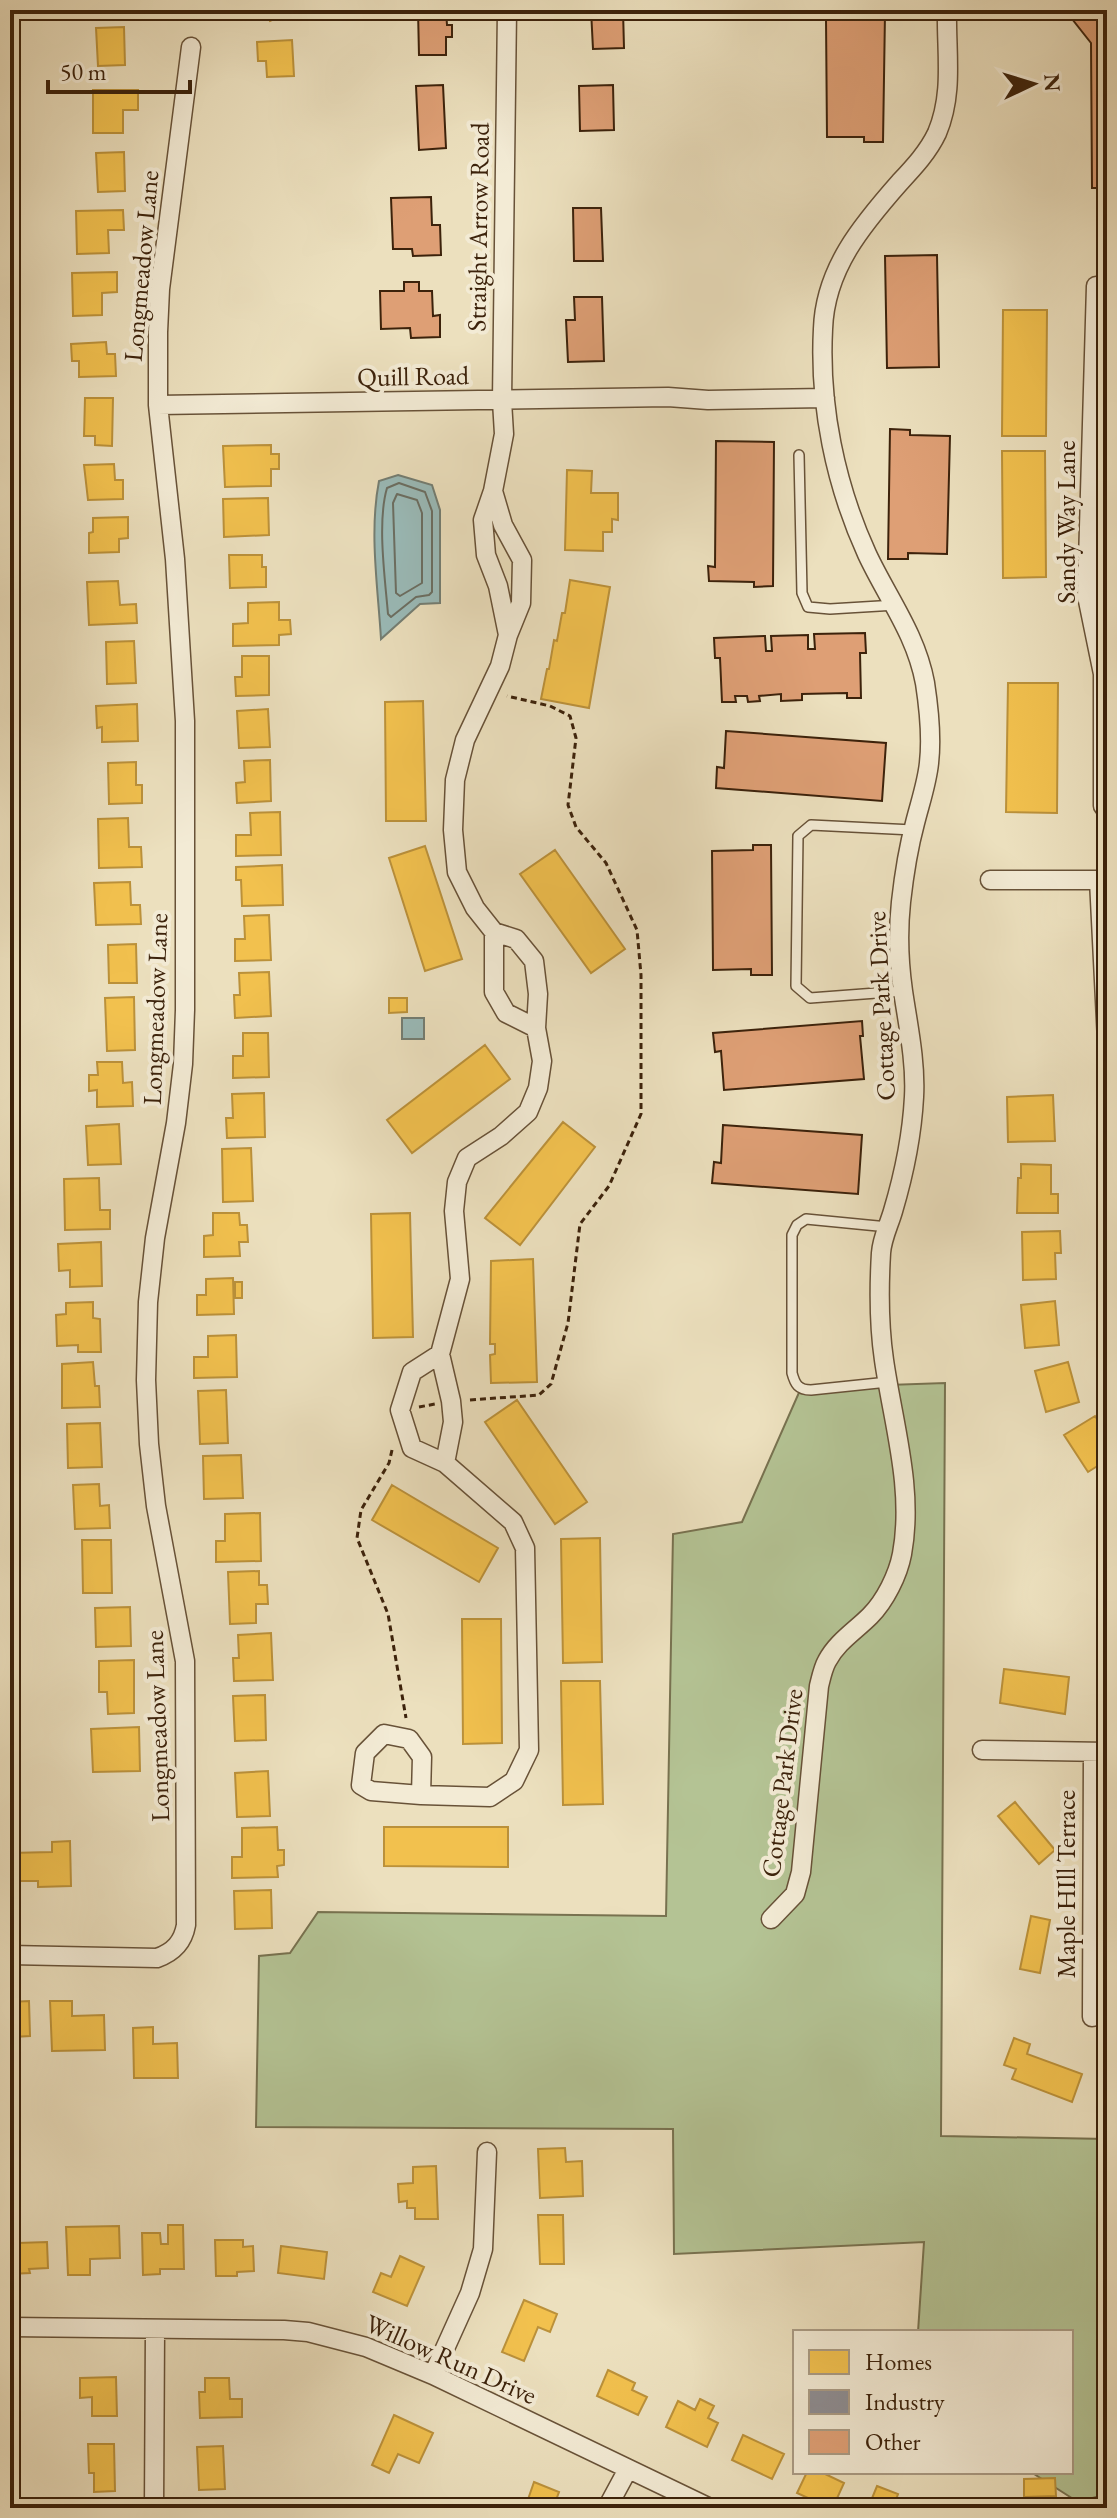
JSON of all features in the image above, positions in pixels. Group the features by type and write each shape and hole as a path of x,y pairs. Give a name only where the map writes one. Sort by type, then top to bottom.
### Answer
{"street":[{"name":"Straight Arrow Road","path":"507,10 504,434 493,491 483,520 486,555 498,586 508,635"},
{"name":"Cottage Park Drive","path":"771,1919 795,1894 801,1872 819,1686 826,1663 843,1640 873,1613 890,1587 901,1558 906,1515 904,1483 883,1355 881,1247 905,1166 915,1092 903,991 900,914 905,871 929,765 930,727 924,680 915,646 868,556 844,496 832,448 825,398 823,329 827,295 838,265 877,209 924,155 943,116 949,87 947,10"},
{"name":"Longmeadow Lane","path":"10,1955 157,1958 175,1948 183,1937 186,1925 185,1661 156,1506 146,1380 148,1302 155,1238 176,1123 185,1010 185,706 176,574 158,405 158,332 160,289 191,47"},
{"name":"Sandy Way Lane","path":"1102,286 1087,596 1098,608 1105,722 1103,806"},
{"name":"Quill Road","path":"158,405 668,397 708,400 825,398"},
{"name":"Straight Arrow Road","path":"445,1463 453,1422 440,1354 460,1279 454,1211 457,1182 467,1158 501,1136 528,1112 538,1088 542,1061 536,1028 538,994 534,961 516,939 494,932 475,908 457,872 453,830 455,780 465,740 500,666 521,603 522,560 503,525 493,491"},
{"path":"990,880 1103,880 1107,1041"},
{"path":"494,932 494,992 506,1013 536,1028"},
{"path":"421,1795 422,1757 409,1739 384,1734 365,1753 361,1785 371,1791 421,1795 490,1797 514,1781 529,1750 525,1548 513,1522 445,1463 412,1448 400,1410 412,1372 440,1354"},
{"path":"982,1750 1100,1752"},
{"name":"Maple HIll Terrace","path":"1092,2017 1100,1752"},
{"path":"433,2375 480,2264 485,2231 487,2152"},
{"name":"Willow Run Drive","path":"10,2327 308,2332 366,2347 433,2375 710,2508"},
{"path":"154,2508 155,2329"},
{"path":"607,2508 628,2469"}],"lane":[{"path":"799,455 802,593 808,607 830,609 896,605"},
{"path":"903,991 810,998 796,986 798,836 811,825 913,830"},
{"path":"888,1227 806,1219 797,1225 792,1235 792,1373 798,1387 803,1390 888,1382"}],"path":[{"path":"400,1410 451,1401 539,1395 551,1384 568,1323 580,1224 609,1186 641,1114 641,975 637,930 606,863 576,827 568,805 576,738 570,716 550,706 487,692"},
{"path":"392,1450 389,1463 361,1510 357,1538 388,1614 409,1739"}],"green space":[{"path":"945,1383 941,2136 1107,2139 1107,2494 1078,2502 1034,2474 1073,2474 1073,2330 918,2330 924,2242 674,2254 673,2129 256,2127 259,1956 290,1953 318,1912 666,1916 673,1534 742,1522 801,1388"}],"water":[{"path":"398,475 432,485 440,510 440,603 420,604 381,639 375,560 376,500 379,481"},
{"path":"402,1018 424,1018 424,1039 402,1039"}],"building: Homes":[{"path":"264,10 293,10 270,21"},
{"path":"124,27 125,65 98,66 96,28"},
{"path":"292,40 294,76 267,77 266,61 258,61 257,42"},
{"path":"93,90 138,90 138,110 123,110 123,133 93,133"},
{"path":"124,152 125,191 98,192 96,153"},
{"path":"123,210 124,230 108,230 109,253 77,254 76,211"},
{"path":"117,272 117,292 102,293 102,315 73,316 72,273"},
{"path":"1003,310 1047,310 1046,436 1002,436"},
{"path":"106,342 107,354 115,354 116,376 79,377 79,361 72,361 71,344"},
{"path":"85,398 113,398 112,446 95,445 95,436 84,436"},
{"path":"271,445 271,454 279,454 279,469 271,469 271,486 225,487 223,446"},
{"path":"1002,451 1045,451 1046,577 1003,578"},
{"path":"114,464 115,480 123,480 123,499 88,500 84,465"},
{"path":"567,470 592,471 591,493 618,493 618,520 612,519 612,532 603,532 603,551 565,550"},
{"path":"268,498 269,535 224,537 223,499"},
{"path":"128,517 128,538 119,539 119,552 89,553 93,518"},
{"path":"229,555 262,555 262,567 266,567 266,587 230,588"},
{"path":"570,580 610,587 589,708 541,699 554,640 557,641 562,613 565,613"},
{"path":"118,581 120,605 136,604 137,623 89,625 87,582"},
{"path":"279,602 279,620 290,620 291,634 279,635 279,645 233,646 233,624 248,623 248,603"},
{"path":"134,641 136,683 107,684 106,642"},
{"path":"242,656 269,656 269,695 236,696 235,677 242,677"},
{"path":"1008,683 1058,683 1057,813 1006,812"},
{"path":"423,701 426,821 386,821 385,702"},
{"path":"137,704 138,741 102,742 102,727 97,728 96,706"},
{"path":"268,709 270,747 239,748 237,711"},
{"path":"270,760 271,801 237,803 236,783 245,782 244,761"},
{"path":"136,762 136,785 142,785 142,803 109,804 108,763"},
{"path":"280,812 281,855 236,856 236,835 251,835 250,813"},
{"path":"128,818 129,847 141,847 142,867 99,868 98,819"},
{"path":"425,846 462,959 425,971 389,858"},
{"path":"555,850 625,949 591,973 520,874"},
{"path":"282,865 283,905 242,906 241,880 236,880 236,867"},
{"path":"130,882 131,905 140,905 141,924 96,925 94,883"},
{"path":"269,915 271,960 235,961 235,939 245,939 244,916"},
{"path":"136,944 137,983 109,983 108,945"},
{"path":"269,972 271,1016 235,1018 234,995 240,995 239,973"},
{"path":"134,997 135,1050 107,1051 105,998"},
{"path":"389,998 407,998 407,1012 389,1013"},
{"path":"243,1033 268,1033 269,1077 233,1078 233,1056 243,1056"},
{"path":"485,1045 510,1079 412,1153 387,1120"},
{"path":"97,1062 122,1062 123,1083 132,1082 133,1106 97,1107 97,1090 89,1091 89,1075 98,1075"},
{"path":"264,1093 265,1137 227,1138 226,1118 233,1118 232,1094"},
{"path":"1053,1095 1055,1141 1008,1142 1007,1097"},
{"path":"563,1122 595,1147 520,1245 485,1218"},
{"path":"119,1124 121,1164 88,1165 86,1126"},
{"path":"251,1148 253,1201 223,1202 222,1149"},
{"path":"1021,1164 1051,1165 1051,1194 1058,1194 1058,1213 1017,1213"},
{"path":"99,1178 100,1210 110,1210 110,1229 65,1230 64,1179"},
{"path":"213,1213 239,1213 240,1225 247,1225 248,1242 239,1242 240,1256 204,1257 204,1236 213,1235"},
{"path":"410,1213 413,1337 373,1338 371,1214"},
{"path":"1060,1231 1061,1253 1055,1253 1056,1279 1023,1280 1022,1232"},
{"path":"101,1242 102,1286 70,1287 70,1270 59,1271 58,1244"},
{"path":"533,1259 537,1382 491,1383 490,1355 495,1354 495,1344 490,1344 491,1261"},
{"path":"233,1278 234,1314 197,1315 197,1295 206,1295 206,1279"},
{"path":"235,1282 242,1282 242,1298 235,1298"},
{"path":"1055,1301 1059,1345 1025,1348 1021,1305"},
{"path":"93,1302 93,1318 100,1319 101,1352 78,1352 78,1345 57,1346 56,1315 66,1314 66,1303"},
{"path":"236,1335 237,1377 194,1378 194,1357 208,1357 208,1336"},
{"path":"93,1362 100,1407 62,1408 62,1364"},
{"path":"1068,1362 1079,1402 1046,1412 1035,1371"},
{"path":"226,1390 228,1443 200,1444 198,1391"},
{"path":"517,1400 587,1502 555,1524 485,1422"},
{"path":"1095,1416 1107,1434 1107,1460 1088,1472 1064,1435"},
{"path":"100,1423 102,1467 68,1468 67,1424"},
{"path":"241,1455 243,1498 204,1499 203,1456"},
{"path":"99,1484 100,1506 109,1505 110,1528 75,1529 73,1485"},
{"path":"392,1485 498,1548 479,1582 372,1520"},
{"path":"260,1513 261,1561 216,1562 216,1541 225,1541 225,1514"},
{"path":"600,1538 602,1662 563,1663 561,1539"},
{"path":"82,1540 111,1540 112,1593 83,1593"},
{"path":"259,1571 259,1585 267,1585 268,1604 256,1604 256,1623 230,1624 228,1572"},
{"path":"130,1607 131,1646 96,1647 95,1608"},
{"path":"462,1619 501,1619 502,1743 463,1744"},
{"path":"271,1633 273,1680 234,1681 233,1658 239,1658 238,1635"},
{"path":"134,1660 134,1713 108,1714 107,1692 99,1692 99,1661"},
{"path":"1004,1669 1069,1677 1065,1714 1000,1703"},
{"path":"561,1681 600,1681 603,1804 563,1805"},
{"path":"265,1695 266,1740 235,1741 233,1696"},
{"path":"139,1727 140,1771 93,1772 91,1729"},
{"path":"268,1771 270,1816 237,1817 235,1773"},
{"path":"1015,1802 1055,1850 1039,1864 998,1816"},
{"path":"277,1827 278,1850 284,1850 284,1865 277,1866 278,1877 232,1878 232,1857 242,1857 242,1828"},
{"path":"384,1827 508,1827 508,1867 384,1866"},
{"path":"70,1841 71,1886 38,1887 38,1881 10,1881 10,1853 52,1852 52,1842"},
{"path":"271,1890 272,1928 235,1929 234,1891"},
{"path":"1031,1916 1050,1920 1040,1973 1020,1969"},
{"path":"29,2001 30,2036 13,2037 14,2045 10,2045 10,2002"},
{"path":"50,2001 72,2001 72,2016 104,2015 105,2050 52,2051"},
{"path":"153,2027 153,2044 177,2043 178,2078 134,2078 133,2028"},
{"path":"1014,2038 1030,2044 1027,2054 1082,2074 1072,2102 1012,2079 1016,2069 1004,2065"},
{"path":"565,2148 566,2162 582,2161 583,2196 540,2198 538,2149"},
{"path":"436,2166 438,2219 415,2219 415,2208 407,2208 407,2201 399,2202 398,2184 413,2183 413,2167"},
{"path":"538,2215 563,2215 564,2264 540,2264"},
{"path":"168,2225 183,2225 184,2269 160,2269 160,2274 143,2275 142,2233 160,2233 161,2244 168,2244"},
{"path":"119,2226 120,2258 90,2259 90,2275 68,2275 66,2227"},
{"path":"10,2236 18,2236 18,2243 47,2242 48,2268 10,2274"},
{"path":"215,2240 243,2240 243,2247 253,2246 254,2271 237,2272 237,2276 216,2276"},
{"path":"281,2246 327,2252 324,2279 278,2273"},
{"path":"400,2256 424,2267 407,2306 373,2292 381,2273 391,2277"},
{"path":"524,2300 557,2314 550,2332 538,2327 524,2361 502,2352"},
{"path":"608,2370 635,2383 632,2390 647,2397 638,2415 597,2396"},
{"path":"116,2377 117,2416 92,2416 92,2397 80,2398 80,2378"},
{"path":"205,2378 229,2378 230,2399 242,2399 242,2417 200,2418 199,2392 205,2392"},
{"path":"700,2399 714,2406 708,2418 718,2423 707,2447 666,2427 678,2401 695,2410"},
{"path":"394,2415 433,2433 419,2463 398,2454 389,2473 372,2465"},
{"path":"743,2435 784,2454 772,2479 732,2460"},
{"path":"88,2444 114,2444 115,2491 94,2492 94,2473 89,2473"},
{"path":"223,2446 225,2489 199,2490 197,2447"},
{"path":"806,2474 825,2474 844,2483 834,2505 823,2500 821,2504 797,2493"},
{"path":"1055,2478 1056,2496 1024,2497 1024,2479"},
{"path":"534,2482 559,2492 553,2508 525,2508"},
{"path":"877,2486 898,2494 893,2508 868,2508"}],"building: Industry":[{"path":"1104,347 1107,347 1107,390 1103,389"}],"building: Other":[{"path":"418,10 446,10 447,25 452,25 452,37 446,37 446,55 419,55"},
{"path":"591,10 623,10 624,48 593,49"},
{"path":"1065,10 1107,10 1107,188 1092,188 1091,43"},
{"path":"866,13 885,13 883,142 864,142 864,137 827,137 826,19 866,18"},
{"path":"443,85 446,148 419,150 416,86"},
{"path":"613,85 614,130 580,131 579,86"},
{"path":"431,197 432,225 440,225 441,255 413,256 412,249 393,249 391,198"},
{"path":"573,208 601,208 603,261 574,261"},
{"path":"937,255 939,367 887,368 885,256"},
{"path":"404,282 419,282 419,291 432,291 433,316 440,315 440,337 411,338 410,328 381,329 380,291 404,291"},
{"path":"574,297 602,297 604,361 568,362 566,320 575,320"},
{"path":"890,429 910,430 910,435 950,436 947,554 908,553 908,559 888,559"},
{"path":"716,441 774,442 773,586 754,587 754,582 709,581 708,566 715,567"},
{"path":"865,633 866,653 860,653 861,698 847,698 847,693 802,694 802,700 781,701 781,694 759,696 760,701 748,702 747,696 735,696 736,702 722,702 720,658 715,658 714,638 765,636 766,651 772,651 771,636 808,635 808,649 815,649 814,634"},
{"path":"726,731 886,743 882,801 716,788 717,767 724,768"},
{"path":"753,845 771,845 772,975 751,975 751,969 713,970 712,851 753,850"},
{"path":"862,1021 863,1036 860,1036 864,1079 724,1090 721,1051 715,1052 713,1033"},
{"path":"723,1125 862,1135 858,1194 712,1183 714,1162 721,1163"}]}
